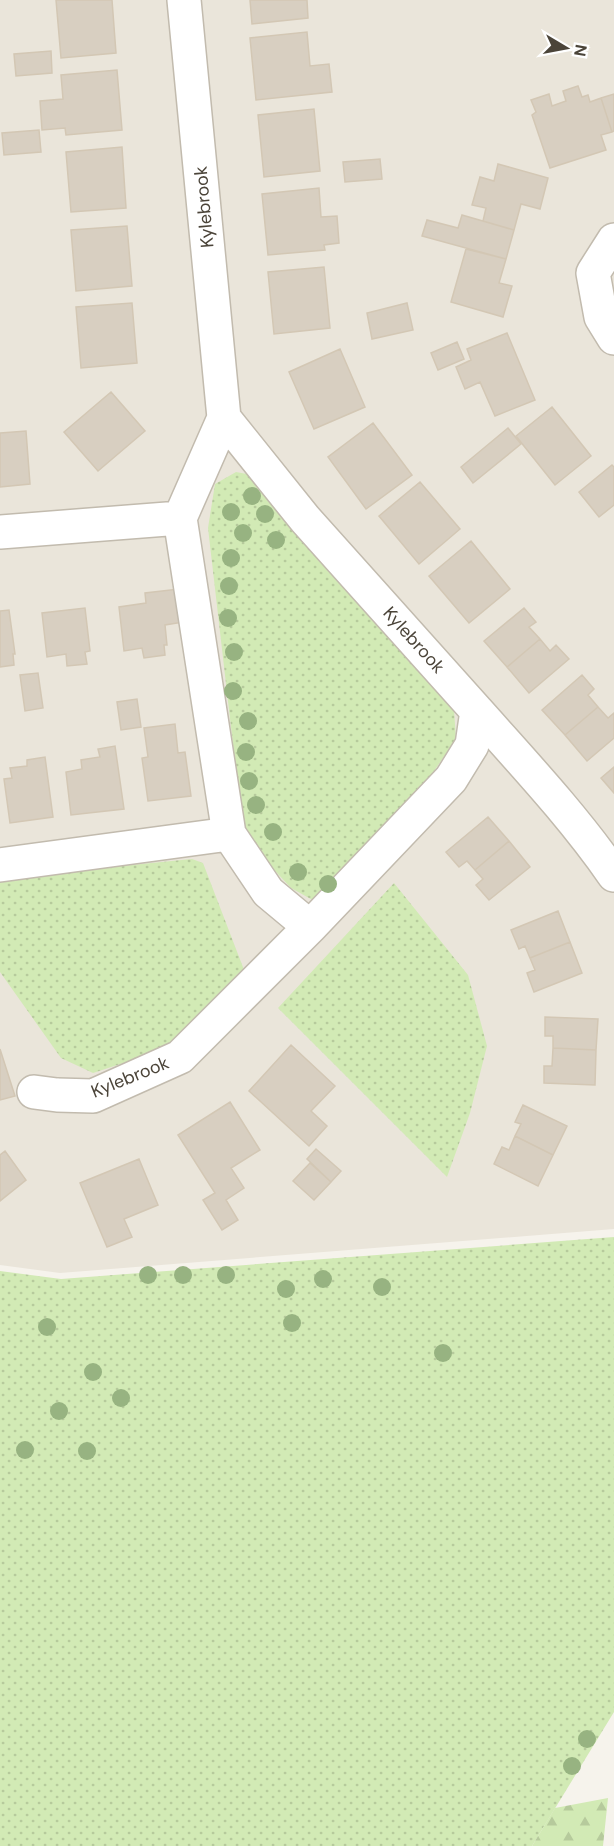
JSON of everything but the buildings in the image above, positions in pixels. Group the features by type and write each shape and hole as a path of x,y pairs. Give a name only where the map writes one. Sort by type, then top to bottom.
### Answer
{"street":[{"name":"Kylebrook","path":"34,1092 93,1096 180,1057 452,780 472,745 477,711 305,519 224,418 184,0"},
{"path":"614,240 593,273 600,317 614,338"},
{"path":"224,418 180,518 229,834 268,892 310,927"},
{"path":"0,531 180,518"},
{"path":"477,711 556,801 614,875"},
{"path":"0,865 229,834"}],"shaded area":[{"path":"0,0 614,0 614,1229 60,1273 0,1265"}],"green space":[{"path":"236,472 252,475 454,710 456,739 408,809 318,903 291,888 249,843 240,805 208,528 215,484"},
{"path":"192,859 203,863 246,975 175,1046 93,1073 61,1058 0,972 0,882 20,876"},
{"path":"394,883 468,975 487,1046 470,1113 447,1177 278,1008"},
{"path":"614,1237 614,1712 532,1846 0,1846 0,1271 61,1279"},
{"path":"608,1798 603,1846 532,1846 555,1808"}]}
